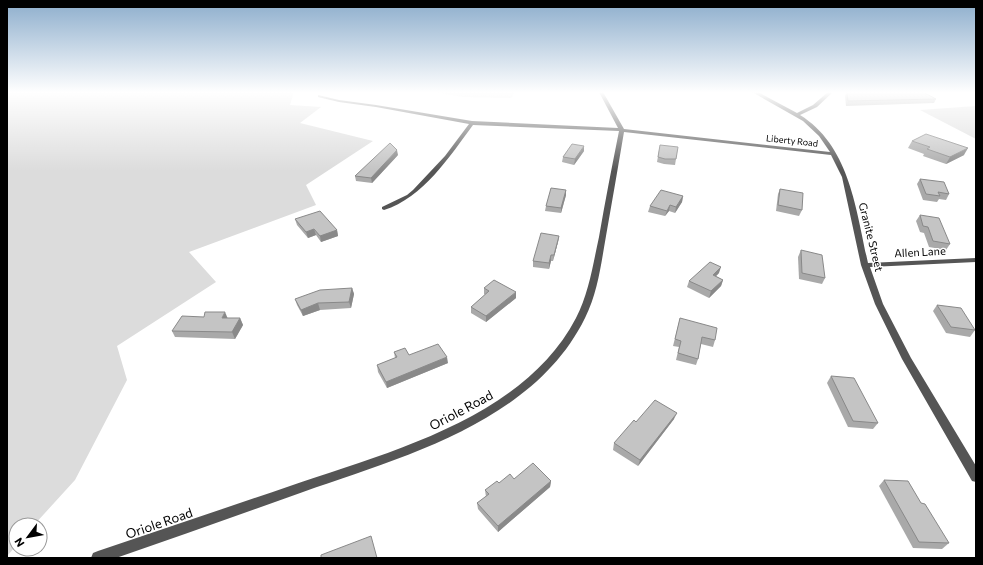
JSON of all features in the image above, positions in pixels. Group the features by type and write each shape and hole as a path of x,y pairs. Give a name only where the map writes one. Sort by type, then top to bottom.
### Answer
{"street":[{"name":"Liberty Road","path":"442,118 472,124 622,130 834,154"},
{"path":"616,118 622,130"},
{"name":"Granite Street","path":"800,118 821,135 834,154 845,177 865,265 879,304 907,359 976,477"},
{"path":"384,208 409,196 415,191 447,157 472,124"},
{"name":"Oriole Road","path":"98,558 408,450 472,421 502,403 526,385 563,348 577,327 587,306 593,286 622,130"},
{"name":"Allen Lane","path":"865,265 976,260"}],"shaded area":[{"path":"7,118 306,118 300,123 373,141 306,185 316,205 189,252 216,282 117,346 127,380 75,480 41,517 8,517 7,556"},
{"path":"936,118 976,118 976,139"}],"building":[{"path":"926,134 968,148 950,157 927,149 930,147 912,141"},
{"path":"390,143 397,150 371,178 355,176"},
{"path":"572,144 584,146 575,159 563,157"},
{"path":"660,145 678,147 676,159 665,159 658,157"},
{"path":"920,179 944,182 949,194 938,192 940,196 926,194"},
{"path":"551,188 566,190 561,208 546,206"},
{"path":"780,189 803,193 802,210 778,205"},
{"path":"661,190 683,196 676,207 670,205 667,211 650,206"},
{"path":"320,211 337,230 320,236 314,229 306,232 295,219"},
{"path":"920,215 939,218 950,244 933,241 928,227 923,226"},
{"path":"541,233 559,236 554,255 551,255 549,263 533,261"},
{"path":"801,250 822,255 825,278 802,273"},
{"path":"710,262 721,267 713,275 723,280 711,291 689,281"},
{"path":"494,280 516,292 486,316 471,307 489,291 484,288"},
{"path":"352,288 349,302 318,303 301,310 295,299 320,290"},
{"path":"937,305 961,308 975,330 951,327"},
{"path":"205,312 225,312 222,318 240,318 232,332 172,331 182,316 204,317"},
{"path":"680,318 717,328 715,340 702,337 698,359 678,353 681,341 675,339"},
{"path":"438,344 447,357 386,382 377,365 397,357 394,352 405,348 409,355"},
{"path":"831,376 854,378 878,423 853,421"},
{"path":"655,400 677,413 640,460 614,443 634,420 636,422"},
{"path":"533,463 551,481 498,526 477,503 489,494 485,490 497,481 499,483 510,474 514,479"},
{"path":"884,480 908,481 921,503 925,504 949,543 919,542"},
{"path":"371,536 377,558 321,558 321,555"}]}
